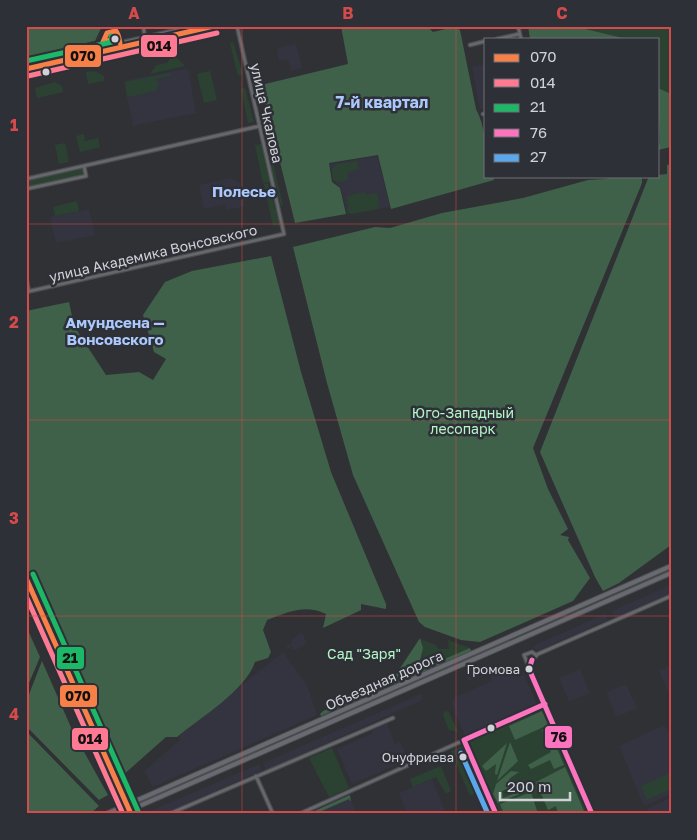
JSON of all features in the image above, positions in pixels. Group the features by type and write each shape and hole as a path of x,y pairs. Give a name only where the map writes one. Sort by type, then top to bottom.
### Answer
{"main road":[{"name":"Объездная дорога","path":"106,814 671,566"},
{"name":"Объездная дорога","path":"121,814 130,812 671,573"},
{"path":"26,577 130,812"}],"street":[{"path":"143,26 145,37"},
{"path":"26,64 194,26"},
{"path":"26,69 215,26"},
{"name":"улица Чкалова","path":"237,26 284,234"},
{"path":"518,26 520,38"},
{"path":"501,38 519,34"},
{"path":"470,45 484,42"},
{"path":"120,43 121,48"},
{"path":"26,179 260,126"},
{"path":"26,189 86,176 84,166"},
{"name":"улица Академика Вонсовского","path":"28,292 284,234"},
{"path":"26,278 28,292"},
{"path":"530,669 532,660 536,655 671,596"},
{"path":"536,655 532,652 524,655 592,814"},
{"path":"299,814 544,704"},
{"path":"169,814 393,718"},
{"path":"464,740 496,814"},
{"path":"256,776 273,814"}],"shaded area":[{"path":"296,44 302,68 291,71 288,60 279,61 277,48"},
{"path":"484,64 484,108 480,109 472,67"},
{"path":"188,68 196,113 133,126 124,81"},
{"path":"377,156 390,207 347,214 341,188 333,180 330,164"},
{"path":"231,178 240,183 245,206 226,210 225,204 204,209 199,185"},
{"path":"89,209 95,235 56,243 50,217"},
{"path":"671,585 671,594 615,617 612,611"},
{"path":"605,614 608,620 537,651 533,648 533,646"},
{"path":"302,632 307,643 298,649 293,650 292,646 288,649 286,646 292,643 292,639"},
{"path":"283,652 307,685 317,715 153,787 144,771 180,740 179,736"},
{"path":"490,663 493,670 468,681 465,674"},
{"path":"519,664 537,704 465,736 452,703 455,697 492,681 490,676"},
{"path":"671,665 671,697 659,671"},
{"path":"580,669 590,693 569,702 559,678"},
{"path":"626,684 637,708 616,717 606,692"},
{"path":"421,694 423,700 266,770 263,763"},
{"path":"387,723 395,744 400,741 407,757 406,761 352,784 337,749 373,733 372,729"},
{"path":"664,725 671,735 671,794 644,806 619,746"},
{"path":"259,764 262,770 163,814 144,814"},
{"path":"432,779 446,813 407,814 399,793"},
{"path":"348,794 357,814 305,814"},
{"path":"671,798 671,814 649,814 647,809"}],"green space":[{"path":"26,26 102,26 95,41 26,57"},
{"path":"341,26 427,26 433,32 454,27 460,30 476,109 484,133 484,178 494,178 494,180 391,209 378,155 329,163 332,182 340,188 346,214 295,223 261,85 348,64"},
{"path":"528,26 573,26 623,38 530,38"},
{"path":"573,26 671,26 669,31 671,99 669,93 660,89 660,38 623,38"},
{"path":"233,42 243,74 238,76 230,43"},
{"path":"173,54 185,66 150,74 156,65 167,63"},
{"path":"95,71 104,76 104,81 88,84 86,72"},
{"path":"210,71 217,100 204,103 197,74"},
{"path":"170,73 170,76 156,79 159,85 155,91 127,97 125,82"},
{"path":"55,82 62,86 63,92 37,98 35,88"},
{"path":"245,88 254,122 248,123 241,89"},
{"path":"660,89 669,93 671,99 671,147 660,150"},
{"path":"84,134 85,141 98,138 100,147 80,152 76,136"},
{"path":"265,142 268,142 283,205 281,206"},
{"path":"65,143 69,162 59,164 55,145"},
{"path":"261,144 270,182 263,183 255,145"},
{"path":"357,161 359,169 348,172 348,180 338,182 333,180 332,169 338,164"},
{"path":"671,164 671,545 619,583 603,591 595,577 540,452 648,178 660,178 660,175 667,174 667,165"},
{"path":"82,167 84,175 26,188 26,180"},
{"name":"Юго-Западный лесопарк","path":"642,178 642,183 533,448 548,489 568,529 560,535 569,537 568,540 590,578 573,601 480,642 461,640 425,627 419,622 353,475 327,383 293,247 375,227 390,228 442,213 523,198 588,180"},
{"path":"268,183 280,225 273,226 264,184"},
{"path":"365,192 367,195 376,193 378,195 379,209 351,214 348,211 347,196"},
{"path":"77,201 79,211 55,216 53,207"},
{"path":"271,256 301,372 331,472 386,604 386,609 361,604 361,610 323,628 326,614 311,610 296,610 267,620 263,630 271,652 268,658 255,662 250,673 242,683 221,703 177,737 166,737 122,776 106,737 96,724 65,659 46,607 26,565 26,311 69,302 74,326 106,375 139,372 153,380 166,359 154,352 143,315 165,282 192,271"},
{"path":"671,568 671,572 136,805 135,803"},
{"path":"26,626 40,657 26,690"},
{"path":"420,638 423,648 419,664 421,669 470,648 471,651 321,716 320,714 323,711 391,682"},
{"path":"421,639 436,645 438,649 449,649 448,640 470,648 421,669 419,664 423,648"},
{"path":"42,661 73,732 108,795 99,800 26,726 26,702"},
{"path":"543,708 590,814 499,814 469,740"},
{"path":"445,711 449,712 458,732 449,730 443,715"},
{"path":"542,711 548,725 515,740 509,726"},
{"path":"548,727 564,765 554,769 550,760 531,769 528,765 551,752 542,730"},
{"path":"26,731 99,806 90,814 26,814"},
{"path":"510,742 518,761 497,781"},
{"path":"507,743 497,775 495,774 496,764 486,771 482,766"},
{"path":"463,746 465,750 460,755 463,759 469,758 482,788 472,795 469,794 451,751"},
{"path":"332,748 349,788 329,797 309,758"},
{"path":"441,766 451,791 446,794 436,777 413,787 410,779"},
{"path":"565,767 584,811 579,814 558,814 556,806 548,810 536,782"},
{"path":"511,771 519,772 509,779 511,787 502,791 503,798 516,793 517,787 526,784 529,790 498,803 493,794 496,784"},
{"path":"671,773 671,789 647,800 641,786"},
{"path":"531,792 538,814 504,814 500,804"},
{"path":"350,795 351,802 349,799 315,814 308,814"}],"transit line":[{"name":"070","path":"26,69 214,26"},
{"name":"070","path":"119,38 103,42 107,33 116,31 119,37 120,43"},
{"name":"014","path":"28,76 217,33"},
{"name":"21","path":"26,61 112,42 111,36"},
{"name":"21","path":"33,574 138,811"},
{"name":"070","path":"26,578 131,814"},
{"name":"014","path":"26,596 123,814"},
{"name":"76","path":"532,660 529,669 592,814"},
{"name":"76","path":"496,814 464,740 545,704"},
{"name":"27","path":"461,753 488,814"}],"place":[{"name":"Громова","path":"529,669"},
{"name":"Онуфриева","path":"463,757"}],"district":[{"name":"7-й квартал","path":"382,102"},
{"name":"Полесье","path":"244,191"},
{"name":"Амундсена — Вонсовского","path":"115,330"}],"park label":[{"name":"Сад \"Заря\"","path":"364,653"}]}
